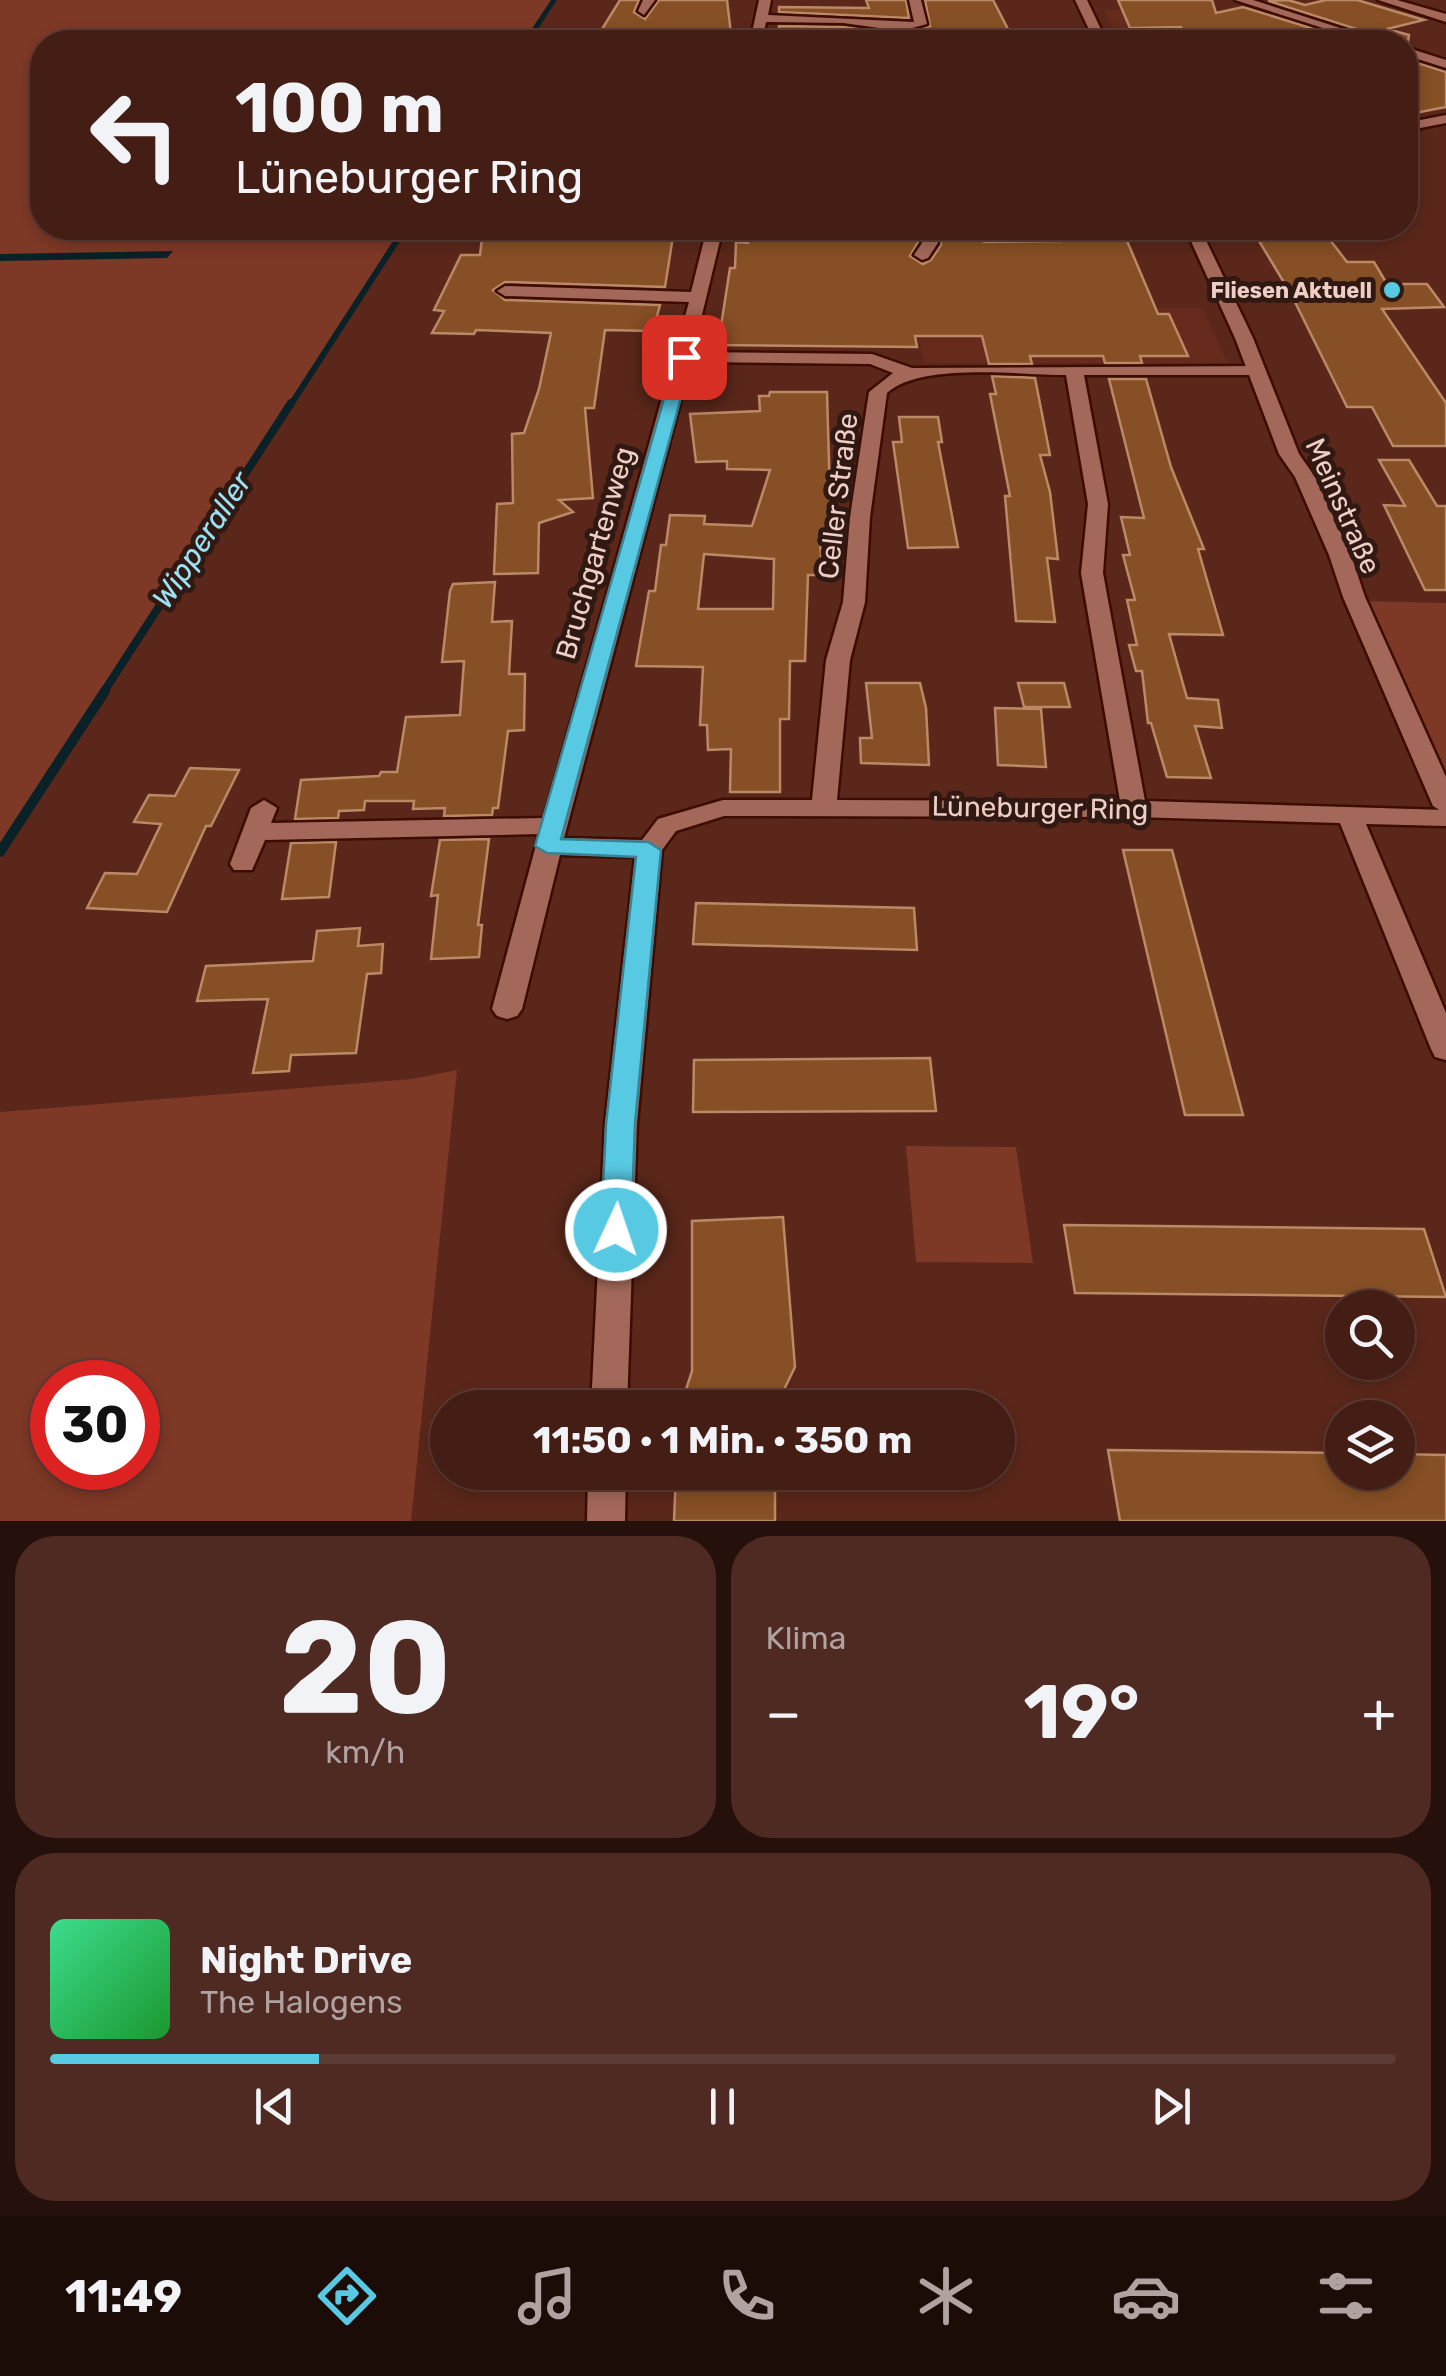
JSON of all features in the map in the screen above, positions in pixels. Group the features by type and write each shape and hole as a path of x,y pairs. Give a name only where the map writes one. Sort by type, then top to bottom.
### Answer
{"street":[{"path":"759,30 765,0"},
{"path":"762,18 846,19 896,28 921,24 915,0"},
{"path":"1080,0 1095,30"},
{"path":"1240,0 1339,30"},
{"path":"1384,0 1446,18"},
{"path":"1418,56 1446,64"},
{"path":"1418,125 1446,119"},
{"name":"Bruchgartenweg","path":"507,1010 549,836 684,357 711,240"},
{"path":"922,255 930,240"},
{"name":"Meinstraße","path":"1197,240 1289,454 1333,540 1354,598 1446,806"},
{"path":"496,312 508,284 698,297"},
{"path":"684,357 872,359 910,373 1256,370"},
{"path":"1074,370 1098,504 1092,573 1134,808"},
{"name":"Celler Straße","path":"824,807 838,660 854,602 860,518 878,392 893,379 910,373"},
{"name":"Lüneburger Ring","path":"648,850 668,825 723,808 1134,808 1446,818"},
{"path":"1350,816 1446,1048"},
{"path":"243,864 260,820 549,836 648,850 620,1124 610,1390"},
{"path":"606,1521 607,1490"}],"shaded area":[{"path":"0,0 557,0 536,30 30,30 30,240 397,240 0,859"},
{"path":"1104,10 1168,11 1180,30 1115,30"},
{"path":"877,263 957,263 969,308 1202,308 1228,363 924,363 918,335"},
{"path":"1362,601 1446,603 1446,779"},
{"path":"457,1070 411,1521 0,1521 0,1112 412,1079"},
{"path":"906,1146 1016,1147 1033,1263 916,1262"}],"water":[{"path":"173,251 167,258 0,261 0,254"}],"building":[{"path":"620,0 639,0 634,12 645,19 659,0 727,0 731,30 601,30"},
{"path":"866,0 906,0 909,18 779,12 779,7 869,8"},
{"path":"925,0 993,0 1008,30 918,30 930,26"},
{"path":"1118,0 1212,0 1216,13 1243,7 1317,30 1181,27 1130,28"},
{"path":"1288,0 1305,5 1357,0 1424,20 1387,29 1391,30 1360,30 1268,1"},
{"path":"779,26 865,30 779,30"},
{"path":"1418,63 1446,72 1446,107 1418,112"},
{"path":"482,240 672,240 665,287 505,282 493,290 505,300 660,305 653,331 605,330 594,408 585,408 593,498 559,500 573,512 539,523 538,573 494,574 497,504 513,503 512,434 524,433 539,389 551,333 432,333 444,311 434,310 461,255 480,255"},
{"path":"918,240 910,256 923,264 931,260 940,240 1127,240 1158,314 1169,314 1188,356 1140,356 1142,363 1105,363 1103,356 1030,356 1032,364 989,364 982,336 915,336 917,347 718,345 730,268 735,268 736,242"},
{"path":"1330,240 1347,262 1374,262 1387,284 1427,284 1444,307 1382,309 1446,403 1446,446 1393,446 1372,407 1347,407 1262,241"},
{"path":"992,376 1035,378 1050,455 1040,455 1050,492 1058,559 1047,558 1055,622 1016,621 1005,496 1010,496 990,394 996,394"},
{"path":"1109,379 1146,379 1171,467 1204,549 1198,549 1223,635 1169,634 1187,698 1218,700 1222,728 1195,726 1211,778 1167,777 1148,723 1142,671 1136,671 1129,645 1137,645 1127,600 1135,600 1123,555 1130,555 1121,517 1144,518"},
{"path":"770,392 827,392 831,533 819,533 823,575 808,575 805,661 790,661 789,719 780,719 780,792 730,792 731,749 708,750 707,725 700,725 703,667 636,666 649,591 655,591 661,545 666,545 670,515 705,516 704,524 752,526 770,470 727,469 727,461 696,462 690,414 760,411 759,396 769,396","holes":["704,554 774,559 773,609 698,609"]},
{"path":"899,417 938,417 942,442 938,442 958,547 908,548 893,442 902,442"},
{"path":"1379,460 1409,460 1437,506 1446,506 1446,590 1425,590 1384,505 1405,506"},
{"path":"495,582 492,622 512,621 509,674 525,674 524,730 508,731 498,808 493,808 492,815 444,816 445,808 413,809 414,801 365,801 364,810 339,811 338,818 295,819 301,780 397,772 406,717 460,715 464,661 442,662 450,591 453,584"},
{"path":"866,683 920,683 926,708 929,765 861,763 860,738 872,738"},
{"path":"1018,683 1064,683 1070,707 1024,707"},
{"path":"995,708 1041,709 1046,767 998,765"},
{"path":"190,768 239,770 211,826 206,826 167,912 87,908 105,873 137,874 161,824 134,822 149,795 175,796"},
{"path":"489,839 478,925 482,925 479,957 431,959 438,895 431,896 440,840"},
{"path":"336,842 329,897 282,899 291,843"},
{"path":"1123,850 1172,850 1243,1115 1185,1115"},
{"path":"696,903 914,908 917,950 693,944"},
{"path":"360,928 358,946 383,944 381,973 367,974 356,1053 291,1055 289,1071 253,1073 268,999 197,1001 206,966 313,961 317,931"},
{"path":"930,1058 936,1111 693,1112 694,1060"},
{"path":"783,1217 795,1367 784,1390 686,1390 692,1371 692,1221"},
{"path":"1064,1225 1424,1229 1446,1297 1415,1297 1415,1290 1325,1290 1325,1296 1075,1293"},
{"path":"1108,1450 1325,1453 1325,1490 1415,1490 1415,1454 1446,1455 1446,1521 1120,1521"},
{"path":"675,1490 775,1490 775,1521 674,1521"}],"waterway":[{"name":"Wipperaller","path":"534,30 554,0"},
{"name":"Wipperaller","path":"290,406 397,240"},
{"name":"Wipperaller","path":"103,693 291,403"},
{"name":"Wipperaller","path":"0,852 105,691"}],"place":[{"name":"Fliesen Aktuell","path":"1392,290"}],"route":[{"path":"616,1230 620,1124 648,850 547,846 684,357"}]}
